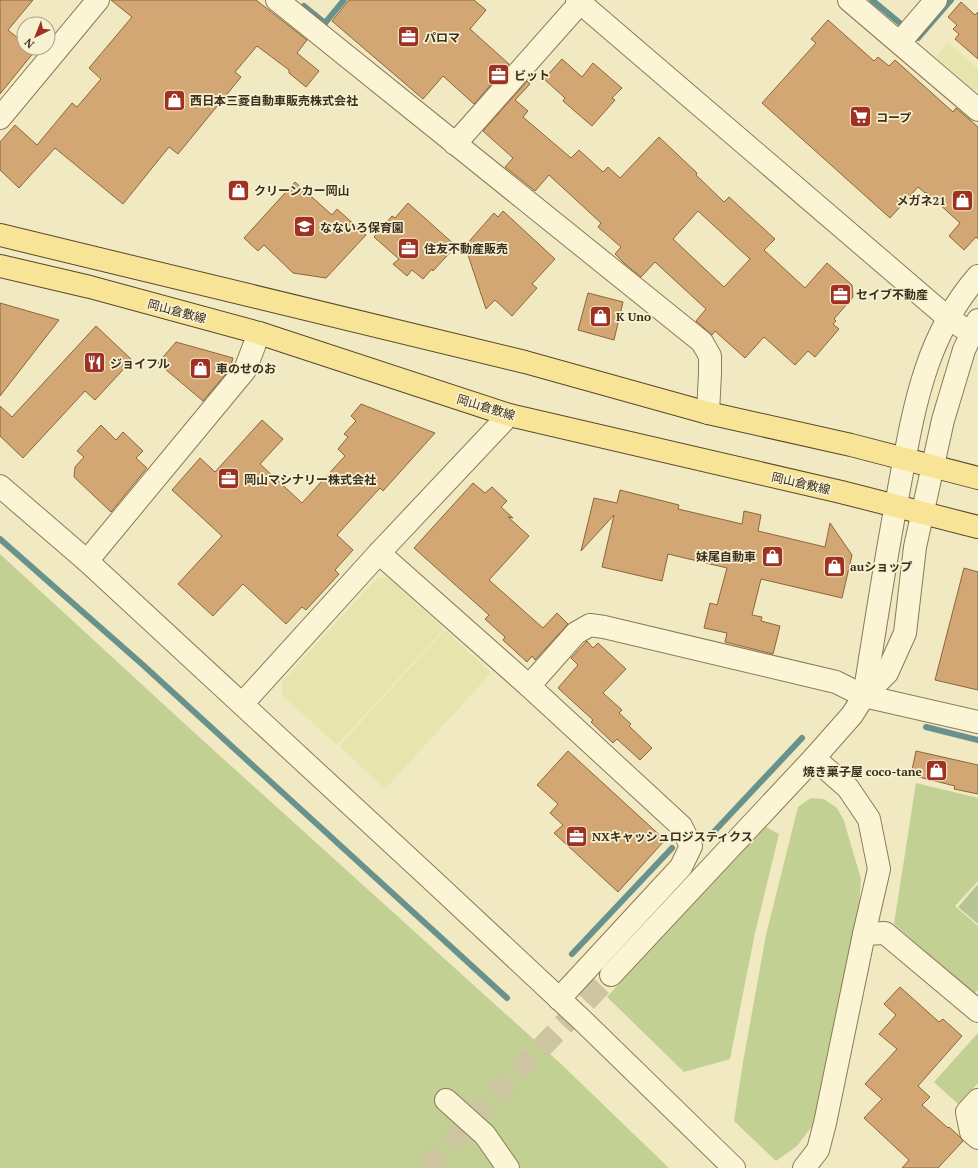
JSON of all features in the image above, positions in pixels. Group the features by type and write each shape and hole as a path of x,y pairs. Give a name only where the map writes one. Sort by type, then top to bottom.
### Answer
{"main road":[{"path":"0,235 525,362 708,413 851,445 978,478"},
{"name":"岡山倉敷線","path":"0,266 90,287 259,333 508,415 841,492 978,527"}],"street":[{"path":"1,113 98,0"},
{"path":"277,0 702,342 710,356 708,413"},
{"path":"849,0 906,35 978,110"},
{"path":"906,35 936,0"},
{"path":"455,144 578,2 948,318 974,327 964,350 943,420 922,513 915,547 905,633 887,673 864,696 852,715 814,758 610,975"},
{"path":"864,696 896,506 914,413 930,357 948,318 955,305 978,276"},
{"path":"87,561 245,370 259,333"},
{"path":"242,704 379,553 508,415"},
{"path":"0,486 87,561 242,704 559,999 734,1168"},
{"path":"379,553 529,686 681,826 691,846 681,867 559,999"},
{"path":"529,686 576,633 590,625 604,626 836,682 864,696 978,722"},
{"path":"804,1168 818,1150 825,1123 879,869 869,819 848,788 814,758"},
{"path":"864,934 885,933 978,1011"},
{"path":"446,1100 485,1135 508,1168"},
{"path":"978,1100 967,1112 971,1132 978,1138"}],"shaded area":[{"path":"948,43 978,69 978,87 975,91 936,57"},
{"path":"388,577 444,629 337,745 282,695 282,682 377,578"},
{"path":"445,630 491,673 385,789 339,746"}],"green space":[{"path":"0,554 198,736 561,1064 669,1168 0,1168"},
{"path":"916,783 978,798 978,881 955,906 978,926 978,990 974,994 894,924"},
{"path":"811,798 824,799 837,808 844,821 861,879 857,932 814,1124 797,1146 776,1161 734,1121 766,935 798,807"},
{"path":"766,827 779,834 755,933 730,1059 684,1072 607,997"},
{"path":"978,884 978,924 958,907"},
{"path":"978,1033 978,1083 958,1104 934,1082"}],"building":[{"path":"0,0 33,0 20,16 16,16 16,20 8,30 16,36 16,56 31,56 0,94"},
{"name":"西日本三菱自動車販売株式会社","path":"111,0 256,0 307,40 297,53 319,71 306,87 289,73 289,70 257,46 235,72 241,77 178,154 169,147 123,204 55,148 19,188 0,170 0,142 15,125 37,145 72,103 77,107 101,79 89,68 132,17"},
{"path":"349,0 474,0 486,10 470,29 509,64 474,104 443,76 423,99 332,21"},
{"path":"961,2 975,15 978,12 978,59 955,39 959,34 953,29 957,25 948,17"},
{"path":"828,20 874,61 878,57 889,66 895,60 953,112 956,108 978,127 978,239 976,237 964,250 949,236 960,223 926,192 925,193 918,187 890,218 762,103 816,43 811,39"},
{"path":"562,59 582,77 593,63 622,88 612,98 615,100 592,126 563,101 565,98 544,79"},
{"path":"527,81 530,84 515,100 528,111 523,117 571,158 579,150 603,172 608,167 620,178 659,137 697,173 696,175 724,202 729,197 775,239 764,250 805,288 827,263 852,285 853,297 834,319 836,321 833,324 839,329 815,357 808,351 795,365 764,337 745,358 715,331 712,335 696,321 706,309 655,262 641,277 615,254 621,247 598,227 601,223 549,175 535,191 505,167 513,158 483,131","holes":["698,211 750,259 724,287 673,239"]},
{"path":"295,182 332,215 337,209 366,235 326,278 293,273 264,245 258,251 244,238"},
{"path":"408,203 456,246 433,271 432,269 423,279 412,270 407,276 393,264 399,259 374,237 392,216 395,218"},
{"path":"503,211 555,259 532,284 537,288 512,316 495,300 486,309 465,246 494,213 498,217"},
{"path":"588,293 623,302 614,340 578,330"},
{"path":"0,303 59,320 0,396"},
{"path":"96,326 132,360 95,400 85,391 23,458 0,436 0,406 12,417"},
{"path":"176,342 233,358 230,369 203,401 158,363"},
{"path":"361,404 435,433 383,491 380,488 337,535 353,550 335,570 339,574 306,610 302,607 286,624 243,584 213,616 178,584 222,536 172,490 200,458 215,472 262,420 283,439 260,464 302,503 345,456 338,449 348,437 344,434 356,421 351,416"},
{"path":"101,425 116,440 123,432 143,451 136,458 147,468 111,512 74,477 75,467 84,457 77,451"},
{"path":"473,483 485,493 492,487 507,501 501,507 513,518 508,517 529,536 489,580 543,628 557,613 568,624 535,660 532,656 527,662 503,640 505,637 485,619 489,615 414,548"},
{"path":"620,490 679,505 678,509 742,524 744,511 761,515 758,531 825,547 830,523 852,555 842,598 761,579 752,615 762,617 761,621 780,626 773,654 725,642 727,633 704,628 710,603 717,605 727,568 668,554 662,581 602,567 614,515 581,551 594,498 617,503"},
{"path":"964,568 978,572 978,690 935,680"},
{"path":"587,641 593,648 598,643 626,669 603,693 622,710 619,713 631,724 629,726 652,748 640,760 617,739 613,743 591,722 593,720 558,688 578,665 571,658"},
{"path":"568,751 665,840 618,892 554,833 563,825 550,813 558,804 537,785"},
{"path":"916,751 978,765 978,794 954,789 955,786 911,775"},
{"path":"900,987 939,1022 943,1019 962,1036 918,1086 930,1097 922,1105 948,1128 949,1127 963,1141 938,1168 902,1168 909,1160 864,1118 882,1099 865,1084 897,1049 879,1034 896,1015 884,1004"}],"waterway":[{"path":"304,6 325,23 344,0"},
{"path":"872,0 918,38 951,0"},
{"path":"0,539 143,665 507,998"},
{"path":"926,727 978,740"},
{"path":"710,836 802,738"},
{"path":"572,954 672,848"}],"tunnel":[{"path":"426,1168 611,975"}],"place":[{"name":"パロマ","path":"409,37"},
{"name":"ビット","path":"498,75"},
{"name":"西日本三菱自動車販売株式会社","path":"174,100"},
{"name":"コープ","path":"860,117"},
{"name":"クリーンカー岡山","path":"239,190"},
{"name":"メガネ21","path":"962,200"},
{"name":"なないろ保育園","path":"304,227"},
{"name":"住友不動産販売","path":"408,248"},
{"name":"セイブ不動産","path":"841,294"},
{"name":"K Uno","path":"601,316"},
{"name":"ジョイフル","path":"95,363"},
{"name":"車のせのお","path":"201,368"},
{"name":"岡山マシナリー株式会社","path":"228,479"},
{"name":"妹尾自動車","path":"772,556"},
{"name":"auショップ","path":"834,566"},
{"name":"焼き菓子屋 coco-tane","path":"937,771"},
{"name":"NXキャッシュロジスティクス","path":"577,836"}]}
